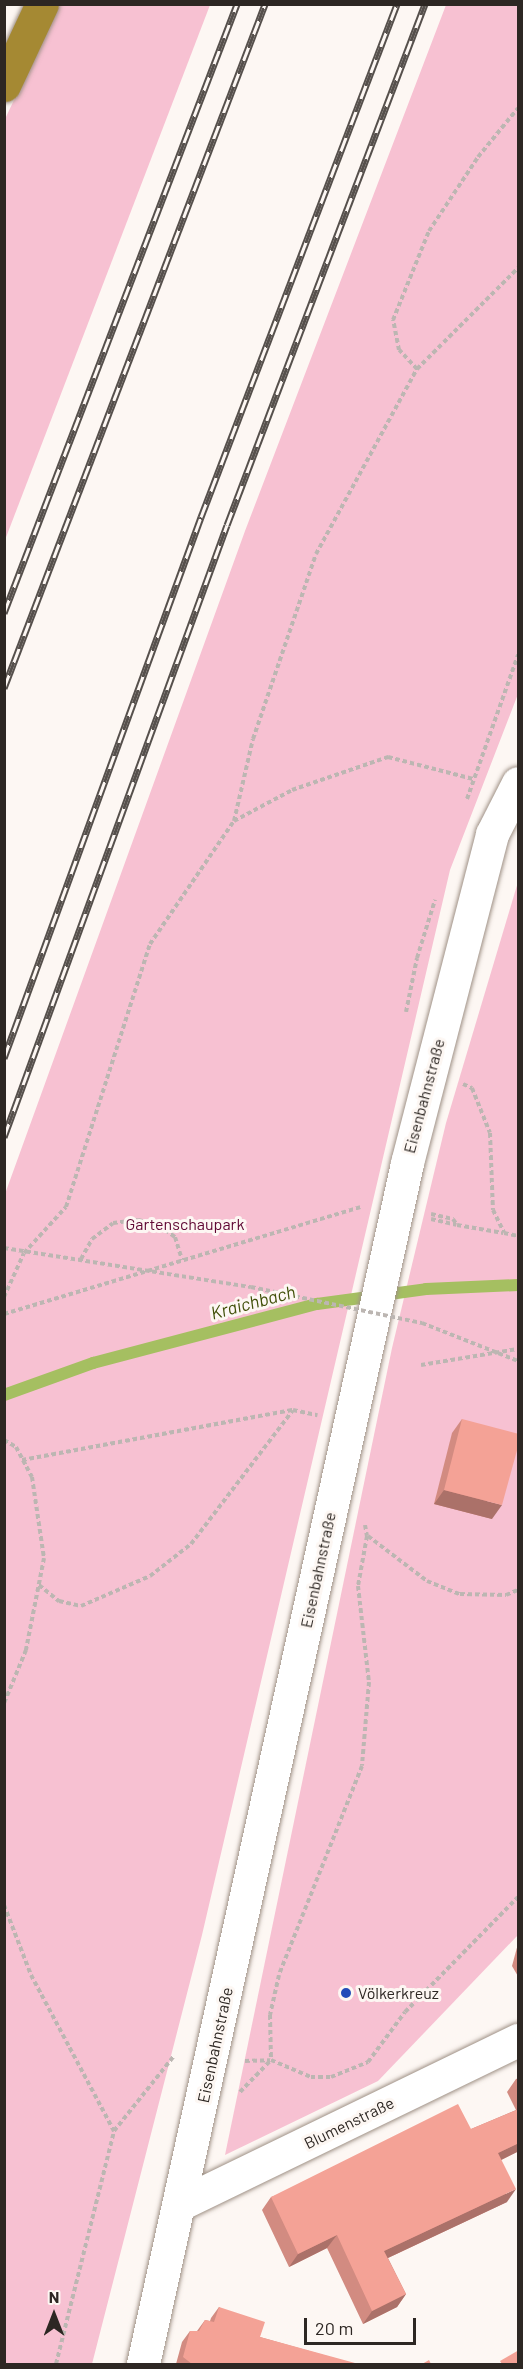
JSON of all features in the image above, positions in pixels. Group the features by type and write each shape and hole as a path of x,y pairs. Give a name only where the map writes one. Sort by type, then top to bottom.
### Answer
{"highway":[{"path":"4,85 42,4"}],"street":[{"name":"Eisenbahnstraße","path":"143,2364 180,2204 390,1239 492,834 519,783"},
{"name":"Blumenstraße","path":"180,2204 519,2040"}],"path":[{"path":"417,369 399,350 393,320 429,231 478,157 519,108"},
{"path":"4,1297 24,1253 66,1207 150,944 234,821 253,739 316,554 417,369 519,268"},
{"path":"234,821 292,790 388,758 473,779"},
{"path":"456,1081 472,1088 490,1133 493,1210 504,1233"},
{"path":"4,1314 368,1204"},
{"path":"423,1212 453,1218 457,1225"},
{"path":"422,1217 519,1236"},
{"path":"81,1259 92,1239 113,1223 138,1220 159,1225 175,1237 182,1260"},
{"path":"4,1248 251,1287 422,1323 519,1361"},
{"path":"421,1365 519,1349"},
{"path":"39,1585 59,1601 81,1606 150,1576 191,1544 293,1410"},
{"path":"22,1460 293,1410 326,1417 315,1423"},
{"path":"4,1440 16,1447 32,1477 44,1558 26,1650 4,1703"},
{"path":"519,1590 506,1595 460,1594 427,1581 368,1536 358,1586 369,1682 362,1766 279,1975 270,2015 271,2060 311,2077 331,2077 368,2062 405,2012 519,1898"},
{"path":"4,1905 31,1975 114,2131"},
{"path":"56,2364 114,2131 178,2050"}],"green space":[{"path":"59,5 210,5 5,540 5,119"},
{"name":"Gartenschaupark","path":"446,5 518,5 518,694 450,870 202,1935 92,2364 5,2364 5,1194 245,531"},
{"path":"518,882 518,1935 378,2081 225,2155 392,1348 446,1123"}],"building":[{"path":"462,1419 519,1434 519,1443 502,1505 444,1490"},
{"path":"458,2104 471,2129 519,2109 519,2143 498,2153 516,2189 384,2251 406,2294 372,2311 337,2235 298,2254 271,2197"},
{"path":"219,2307 265,2322 260,2337 355,2364 192,2364 183,2357 190,2331 199,2331 205,2320 214,2322"},
{"path":"519,2350 519,2364 502,2364 500,2361"}],"waterway":[{"name":"Kraichbach","path":"4,1395 93,1363 317,1304 426,1289 518,1285"}],"railway":[{"path":"4,613 237,4"},
{"path":"4,688 265,4"},
{"path":"4,1058 201,517 397,4"},
{"path":"4,1137 227,525 425,4"}],"place":[{"name":"Völkerkreuz","path":"346,1993"}]}
